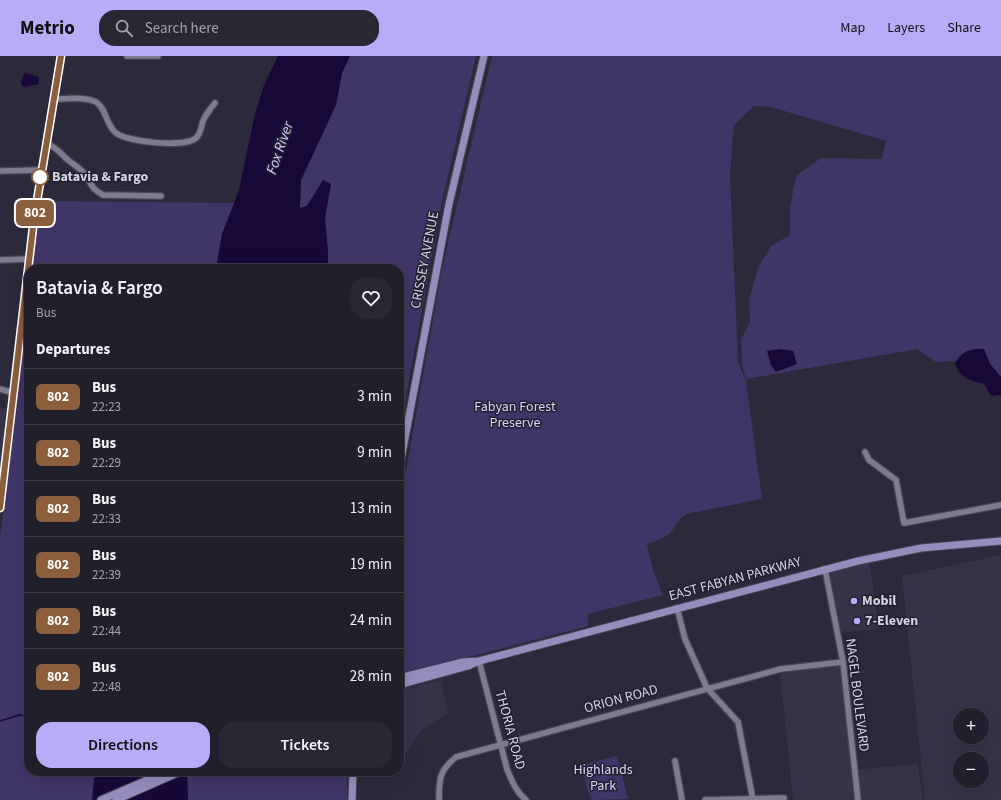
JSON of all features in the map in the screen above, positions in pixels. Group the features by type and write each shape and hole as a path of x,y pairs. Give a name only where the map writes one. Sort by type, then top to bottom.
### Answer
{"main road":[{"path":"28,264 41,170 61,56"},
{"name":"CRISSEY AVENUE","path":"404,443 448,204 484,56"},
{"path":"0,508 24,304"},
{"name":"EAST FABYAN PARKWAY","path":"404,684 468,666 479,661 825,569 921,548 1001,541"},
{"name":"EAST FABYAN PARKWAY","path":"404,677 463,662 479,661"},
{"path":"101,800 156,776"},
{"path":"116,800 171,776"},
{"path":"352,800 353,776"}],"street":[{"path":"127,56 158,56"},
{"path":"54,99 91,100 100,105 108,123 117,133 152,143 170,144 196,138 201,131 209,110 215,103"},
{"path":"46,143 56,148 68,160 77,166 88,179 94,190 102,195 161,196"},
{"path":"0,171 41,170"},
{"path":"0,260 29,259"},
{"path":"0,389 14,393"},
{"path":"865,452 869,460 896,480 904,524 1001,505"},
{"name":"NAGEL BOULEVARD","path":"825,569 843,662 858,800"},
{"path":"677,608 685,639 707,688 738,722 753,800"},
{"name":"THORIA ROAD","path":"479,661 513,784 520,795 526,800"},
{"name":"ORION ROAD","path":"439,800 439,782 445,766 456,757 781,669 843,662"},
{"path":"675,761 682,800"},
{"path":"705,800 753,800 784,798"}],"shaded area":[{"path":"0,408 10,408 0,473"},
{"path":"1001,555 1001,800 925,800 902,576"},
{"path":"869,560 879,629 839,633 826,570"},
{"path":"841,664 851,770 918,764 923,800 793,800 780,671"},
{"path":"441,680 448,713 422,730 406,752 404,752 404,689"}],"green space":[{"path":"350,56 476,56 442,201 404,407 404,264 328,264 325,218 331,184 323,180 307,206 300,208 301,180 336,105 342,73"},
{"name":"Fabyan Forest Preserve","path":"492,56 1001,56 1001,377 990,364 984,349 968,351 961,355 956,361 936,362 917,349 746,379 742,365 741,340 750,322 749,300 758,268 771,246 790,235 790,207 796,176 821,158 882,159 886,141 771,107 754,106 734,125 730,175 738,362 746,381 762,499 686,514 680,519 668,535 647,544 653,570 663,595 588,614 588,626 404,674 404,482 442,269"},
{"path":"39,201 235,203 222,234 217,264 32,264"},
{"path":"24,339 24,776 94,776 92,800 0,800 0,537 15,424"},
{"name":"Highlands Park","path":"617,756 628,799 592,800 588,792 581,765"},
{"path":"187,776 347,776 347,800 188,800"}],"water":[{"name":"Fox River","path":"278,56 350,56 342,73 336,105 301,180 300,208 307,206 323,180 331,184 325,218 328,264 217,264 222,234 239,190 255,114 264,85"},
{"path":"25,73 37,76 39,79 38,84 26,87 22,86 21,81"},
{"path":"780,349 793,351 797,364 776,372 771,365 767,351"},
{"path":"984,349 990,364 1001,377 1001,395 991,396 984,384 966,378 957,369 955,364 962,355 967,351"},
{"path":"94,776 187,776 188,800 92,800"}],"waterway":[{"path":"0,721 19,715 24,716"}],"bus line":[{"name":"802","path":"28,264 41,170 61,56"},
{"name":"802","path":"0,508 24,304"}],"place":[{"name":"Batavia & Fargo","path":"40,177"},
{"name":"Mobil","path":"854,601"},
{"name":"7-Eleven","path":"857,621"}]}
